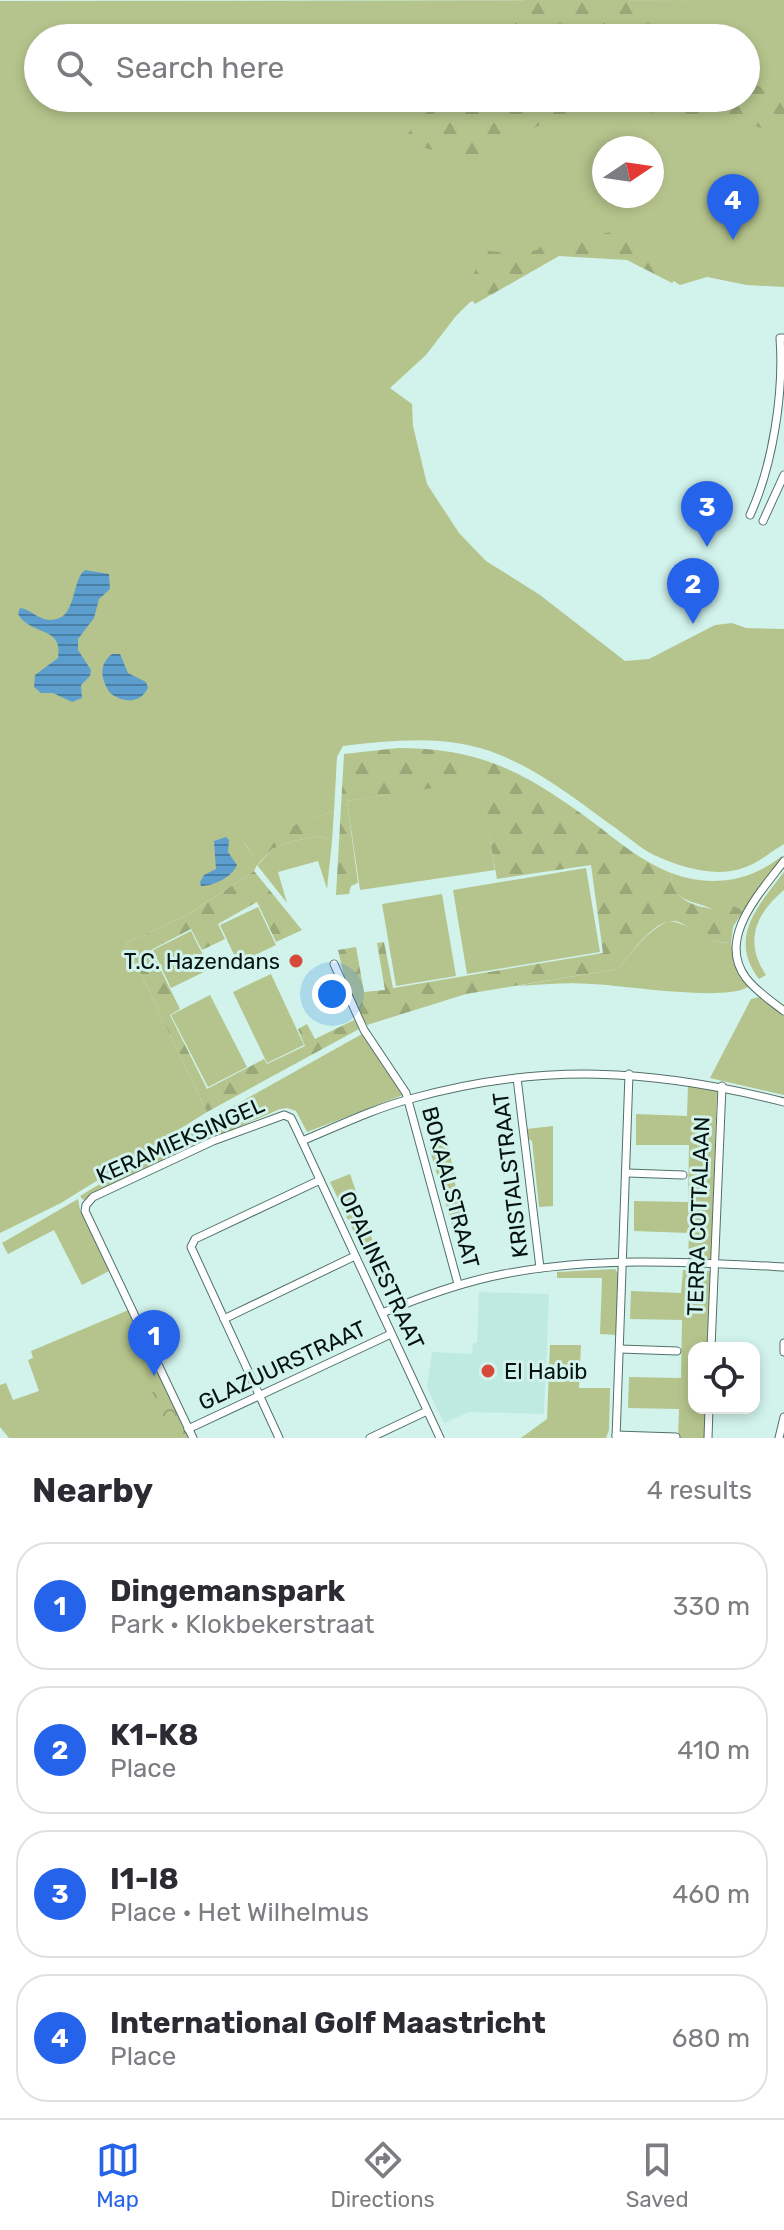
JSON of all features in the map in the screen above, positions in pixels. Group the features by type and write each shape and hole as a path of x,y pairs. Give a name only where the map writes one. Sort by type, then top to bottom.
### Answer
{"street":[{"path":"750,515 767,471 773,443 784,371 780,338 784,338"},
{"path":"763,521 784,475"},
{"path":"784,861 744,919 736,946 737,960 746,977 784,1011"},
{"name":"BOKAALSTRAAT","path":"334,964 364,1030 407,1096 458,1284"},
{"path":"302,1141 407,1096 517,1078 576,1073 629,1074 722,1086 784,1102"},
{"path":"629,1074 628,1173 616,1437 676,1437"},
{"name":"KRISTALSTRAAT","path":"517,1078 540,1268"},
{"name":"TERRA COTTALAAN","path":"711,1342 722,1086"},
{"name":"KERAMIEKSINGEL","path":"188,1429 85,1211 86,1205 93,1197 213,1141 281,1115 291,1118"},
{"name":"OPALINESTRAAT","path":"291,1118 440,1438"},
{"path":"628,1173 683,1175"},
{"path":"279,1438 191,1242 320,1180"},
{"path":"224,1319 355,1256"},
{"path":"382,1313 458,1284 540,1268 594,1262 784,1267"},
{"name":"GLAZUURSTRAAT","path":"188,1429 391,1334"},
{"path":"784,1343 784,1352"},
{"path":"620,1349 677,1351"},
{"path":"370,1438 427,1411"},
{"path":"708,1438 709,1414"},
{"path":"779,1438 784,1417"},
{"path":"188,1429 193,1438"}],"shaded area":[{"name":"El Habib","path":"479,1292 549,1294 544,1414 469,1412 444,1423 427,1388 432,1352 472,1354 473,1343 477,1343"}],"green space":[{"path":"525,0 627,0 684,24 504,24"},
{"path":"784,0 784,287 747,285 707,277 680,285 638,258 555,248 469,303 426,355 390,388 412,404 413,426 427,484 459,533 486,561 540,595 625,661 649,659 715,625 732,623 746,628 784,629 784,844 743,868 721,872 698,870 649,852 545,778 481,748 423,740 343,746 337,757 334,811 245,844 258,865 272,849 294,841 320,836 332,841 327,889 318,861 278,872 287,903 257,865 254,871 189,914 126,943 207,1112 61,1203 0,1233 0,1"},
{"path":"760,87 784,102 784,143 770,131 730,117 691,120 650,112 760,112"},
{"path":"427,112 572,112 551,117 503,149 459,159 402,140"},
{"path":"611,232 641,242 659,253 677,277 672,283 627,260 559,256 475,304 465,292 476,269 475,249 513,254 537,250 550,237 570,236 578,239"},
{"path":"398,748 455,753 503,767 525,778 570,806 640,857 671,873 674,889 690,903 706,908 730,906 744,910 733,927 731,943 713,940 674,921 666,922 643,939 618,969 466,994 367,1025 346,984 338,950 356,947 364,992 385,990 377,943 384,942 393,988 603,953 591,865 497,879 479,781 347,801 358,883 351,886 349,894 336,895 344,754"},
{"path":"480,780 495,870 360,890 347,801"},
{"path":"334,811 332,841 320,836 294,841 272,849 257,865 245,843"},
{"path":"783,855 744,910 732,907 715,910 691,902 676,892 672,881 671,873 715,881 744,877"},
{"path":"586,868 600,952 467,974 453,890"},
{"path":"254,871 302,930 276,942 257,902 218,924 225,939 202,950 191,929 151,950 180,1009 170,1015 207,1089 264,1059 267,1064 305,1046 298,1029 307,1024 315,1039 354,1020 359,1029 207,1112 126,943 189,914"},
{"path":"784,872 784,890 766,909 756,929 755,951 766,975 759,979 750,964 746,936 756,910"},
{"path":"442,894 456,976 396,986 382,904"},
{"path":"258,907 276,945 238,963 220,925"},
{"path":"668,921 685,925 713,940 731,943 736,968 748,987 718,993 696,993 582,983 516,986 618,969 647,936"},
{"path":"191,931 210,969 171,988 153,950"},
{"path":"271,974 304,1045 267,1063 233,992"},
{"path":"210,995 247,1067 208,1087 171,1015"},
{"path":"759,997 784,1016 784,1095 710,1078 751,999"},
{"path":"362,1034 403,1095 307,1132 296,1111 287,1108 199,1144 188,1145 185,1138 187,1132"},
{"path":"688,1086 717,1090 711,1259 688,1259 689,1233 634,1231 634,1201 688,1202 689,1145 636,1145 636,1114 687,1116"},
{"path":"553,1126 553,1206 539,1207 532,1141 527,1129"},
{"path":"174,1139 182,1145 180,1152 83,1200 80,1196"},
{"path":"448,1142 462,1223 452,1225 429,1147"},
{"path":"350,1174 376,1251 365,1255 330,1182"},
{"path":"78,1199 80,1210 109,1271 82,1285 54,1230 8,1254 2,1243"},
{"path":"615,1269 619,1275 617,1335 600,1334 602,1278 557,1278 557,1272"},
{"path":"683,1270 711,1271 707,1342 688,1342 688,1414 705,1414 704,1438 678,1438 679,1409 628,1408 629,1377 681,1378 682,1320 630,1319 631,1291 681,1293"},
{"path":"131,1309 190,1438 9,1438 0,1427 0,1385 6,1383 13,1400 39,1391 28,1360 33,1358 31,1351"},
{"path":"131,1309 192,1438 171,1438 120,1314"},
{"path":"550,1345 581,1345 579,1388 610,1388 606,1438 521,1438 547,1419"}],"water":[{"path":"85,570 109,574 110,589 99,599 94,618 78,639 78,650 91,670 90,676 81,685 82,698 72,702 53,693 41,693 34,687 35,675 58,658 59,648 51,636 31,626 18,614 20,608 46,620 59,618 69,607"},
{"path":"112,654 120,654 128,673 146,682 148,688 141,697 126,700 110,693 102,672"},
{"path":"226,837 229,840 228,852 237,865 222,880 201,886 204,875 216,869 214,841"}],"place":[{"name":"International Golf Maastricht","path":"733,240"},
{"name":"I1-I8","path":"707,547"},
{"name":"K1-K8","path":"693,624"},
{"name":"T.C. Hazendans","path":"296,961"},
{"name":"El Habib","path":"488,1371"},
{"name":"Dingemanspark","path":"154,1376"}]}
